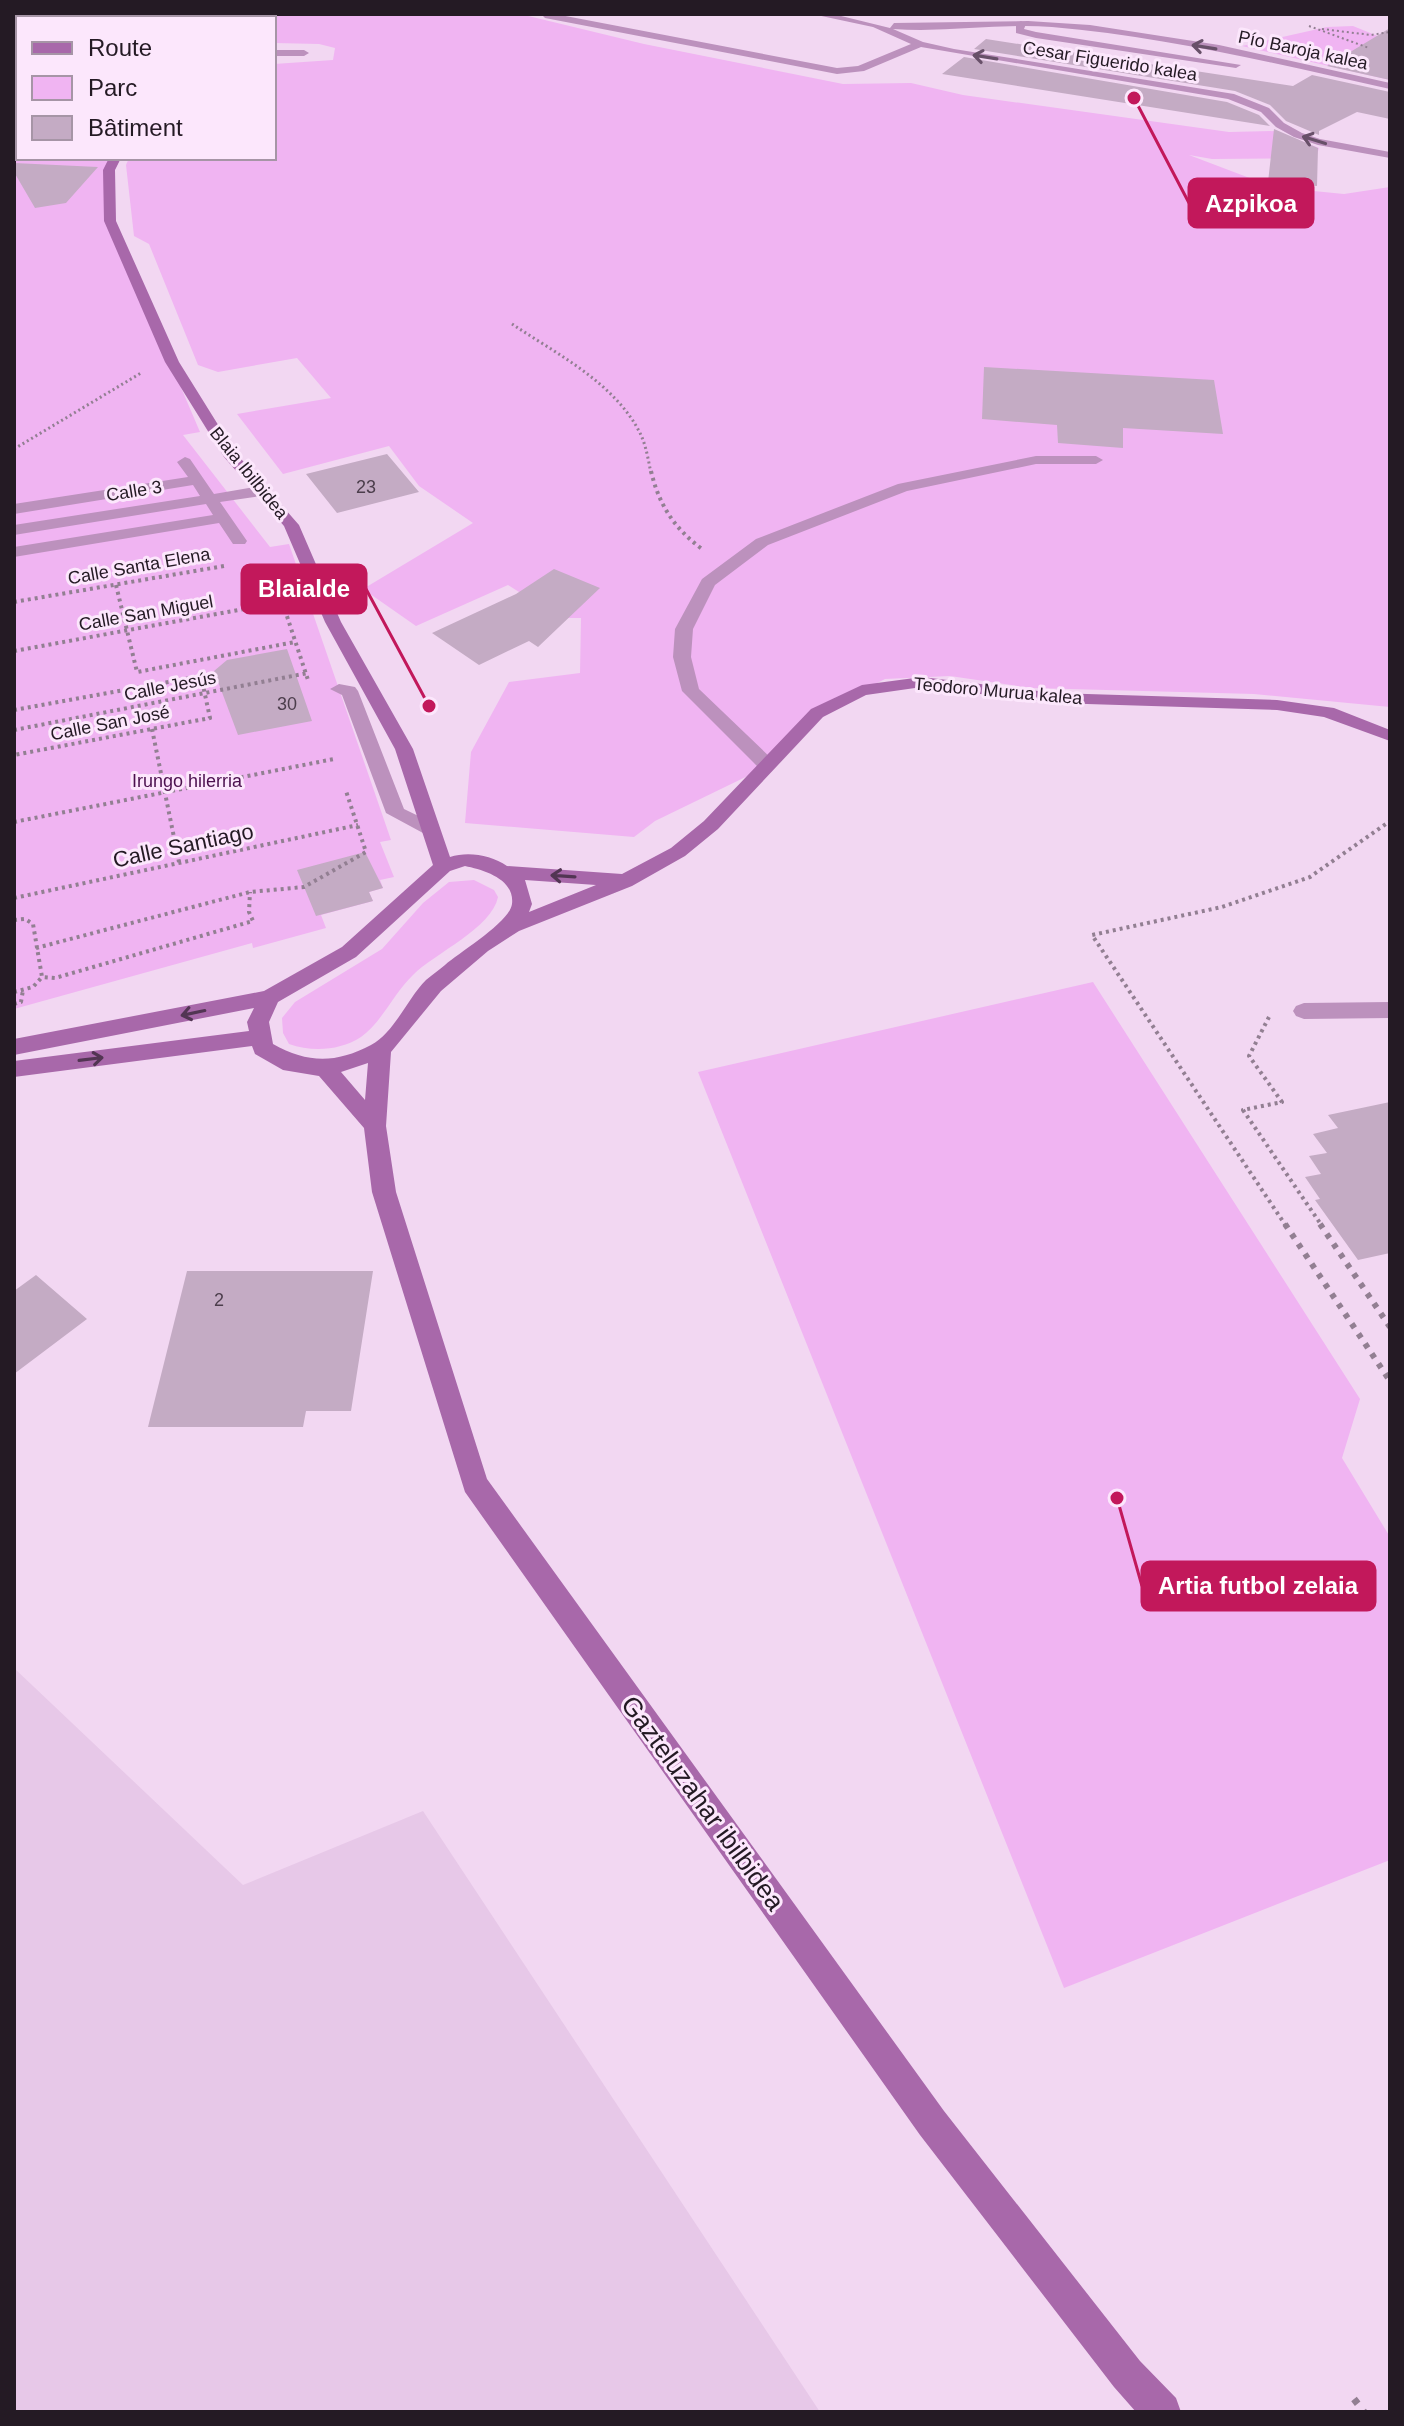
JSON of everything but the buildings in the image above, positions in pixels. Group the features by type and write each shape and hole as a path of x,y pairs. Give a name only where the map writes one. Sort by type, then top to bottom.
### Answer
{"street":[{"name":"Cesar Figuerido kalea","path":"817,14 876,25 920,44 954,52 1230,96 1265,110 1280,125 1298,135 1318,142 1390,155"},
{"path":"545,15 837,71 860,69 920,44"},
{"name":"Pío Baroja kalea","path":"876,25 940,29 1101,30 1243,53 1390,86"},
{"name":"Pío Baroja kalea","path":"973,35 1020,28"},
{"path":"1020,28 1236,65"},
{"path":"954,52 963,43"},
{"path":"276,53 304,53"},
{"name":"Blaia Ibilbidea","path":"114,160 109,170 110,221 172,362 229,454 291,525 333,622 404,749 443,866"},
{"path":"766,764 691,691 682,657 684,629 708,582 725,566 762,542 903,487 1036,460 1096,460"},
{"path":"185,462 239,541"},
{"path":"14,509 198,480"},
{"name":"Calle 3","path":"14,530 261,491"},
{"path":"14,552 224,518"},
{"name":"Teodoro Murua kalea","path":"380,1050 399,1031 433,986 481,946 512,926 625,881 689,843 711,825 766,764 824,709 862,690 922,682 1055,698 1277,705 1328,712 1390,736"},
{"path":"339,689 349,691 396,813 430,829 464,859 492,865 516,882 522,904 512,926"},
{"path":"14,1047 270,997 349,952 443,866 464,859"},
{"path":"502,872 625,881"},
{"path":"270,997 258,1022 263,1048 291,1064 326,1069 380,1050"},
{"path":"1304,1011 1390,1010"},
{"path":"14,1069 261,1037"},
{"name":"Gazteluzahar ibilbidea","path":"380,1050 375,1126 384,1192 475,1484 932,2123 1127,2374 1162,2412"},
{"path":"326,1069 375,1126"}],"path":[{"path":"1350,41 1309,26 1371,35 1390,32"},
{"path":"512,324 598,385 631,417 640,430 653,484 671,521 679,533 725,566"},
{"path":"14,449 102,394 147,370 172,362"},
{"name":"Calle Santa Elena","path":"14,602 238,564"},
{"path":"273,573 310,683"},
{"path":"116,585 137,672 295,642"},
{"name":"Calle San Miguel","path":"14,651 282,602"},
{"name":"Calle Jesús","path":"14,730 319,672"},
{"path":"14,710 201,676 207,693"},
{"name":"Calle San José","path":"14,755 210,718 207,693"},
{"path":"152,729 179,862"},
{"path":"14,822 334,759"},
{"path":"1390,821 1310,877 1222,907 1092,935 1390,1381"},
{"name":"Calle Santiago","path":"14,898 358,825"},
{"path":"36,948 250,892 304,887 366,852"},
{"path":"42,977 55,978 84,971 253,921 249,912 250,892"},
{"path":"14,920 25,919 33,924 42,977"},
{"path":"14,992 33,987 42,977"},
{"path":"14,1004 21,1002 23,990"},
{"path":"1249,1056 1282,1102 1243,1110 1390,1327"},
{"path":"1354,2399 1364,2412"}],"shaded area":[{"path":"14,1668 243,1885 423,1811 820,2412 14,2412"}],"green space":[{"name":"Irungo hilerria","path":"14,14 227,14 16,16 16,160 116,160 109,171 110,221 200,432 183,435 270,547 289,544 391,840 380,842 394,877 380,880 383,888 369,892 373,901 321,915 326,928 253,948 252,943 14,1009"},
{"path":"520,14 644,44 843,84 911,83 963,95 1229,132 1276,131 1319,148 1316,158 1212,159 1189,155 1273,187 1344,194 1390,187 1390,707 1254,694 1032,688 950,676 885,679 824,710 760,770 655,821 634,837 465,823 471,752 509,682 580,673 581,618 560,618 508,585 416,626 363,589 473,523 419,486 389,446 283,474 237,414 331,398 297,358 218,372 198,365 149,244 134,236 126,165 128,160 276,160 276,64 333,60 335,48 319,44 276,43 276,16 228,16"},
{"path":"1353,26 1390,41 1390,80 1242,46 1327,27"},
{"path":"474,880 494,890 498,897 494,908 474,930 413,975 368,1031 353,1042 335,1047 316,1049 289,1044 283,1033 282,1018 295,1002 382,949 423,903 449,882"},
{"path":"1093,982 1360,1399 1342,1458 1390,1537 1390,1860 1064,1988 698,1072"}],"place":[{"name":"Azpikoa","path":"1134,98"},
{"name":"Blaialde","path":"429,706"},
{"name":"Artia futbol zelaia","path":"1117,1498"}]}
